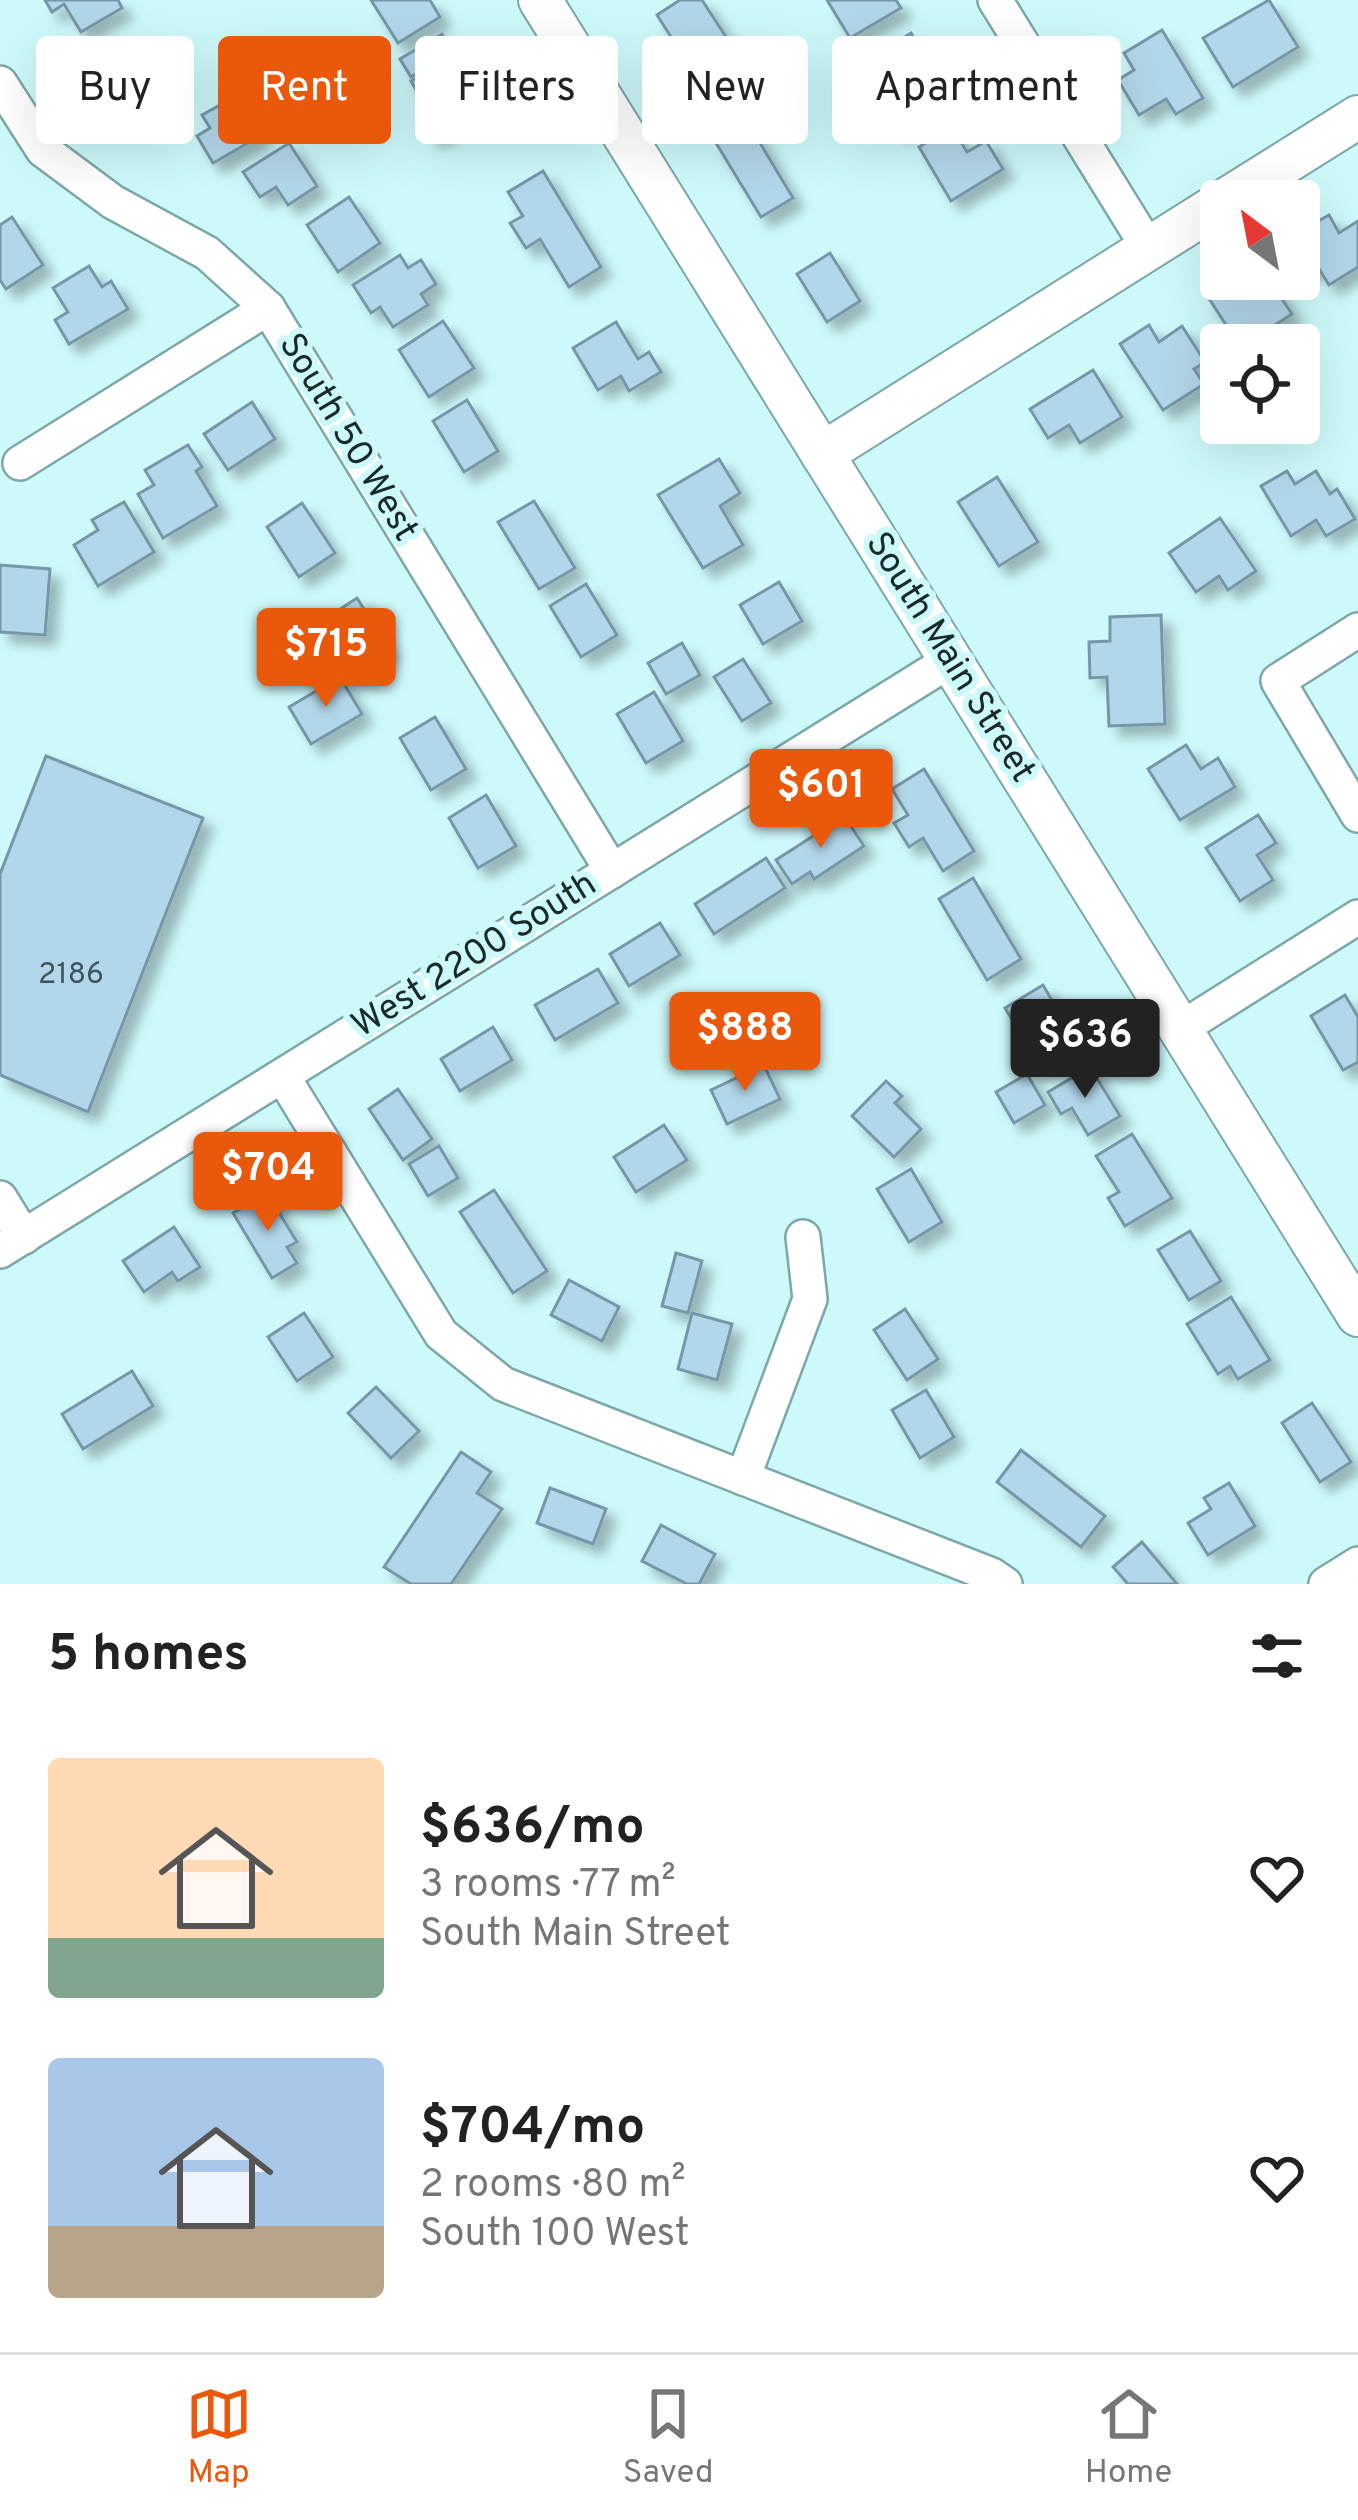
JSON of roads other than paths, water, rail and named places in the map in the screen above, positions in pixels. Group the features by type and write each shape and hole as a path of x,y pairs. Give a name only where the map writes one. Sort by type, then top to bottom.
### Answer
{"street":[{"name":"South Main Street","path":"540,0 1358,1315"},
{"path":"994,0 1148,248"},
{"name":"South 50 West","path":"0,83 43,150 113,202 206,253 268,308 612,871"},
{"path":"1257,180 1358,117"},
{"path":"822,454 1200,216"},
{"path":"20,463 268,308"},
{"path":"1358,630 1278,681 1358,815"},
{"name":"West 2200 South","path":"12,1244 951,660"},
{"path":"1180,1028 1358,917"},
{"path":"283,1077 441,1334 503,1384 1005,1584"},
{"path":"0,1198 12,1244"},
{"path":"743,1478 810,1299 802,1237"},
{"path":"1326,1584 1358,1564"}]}
